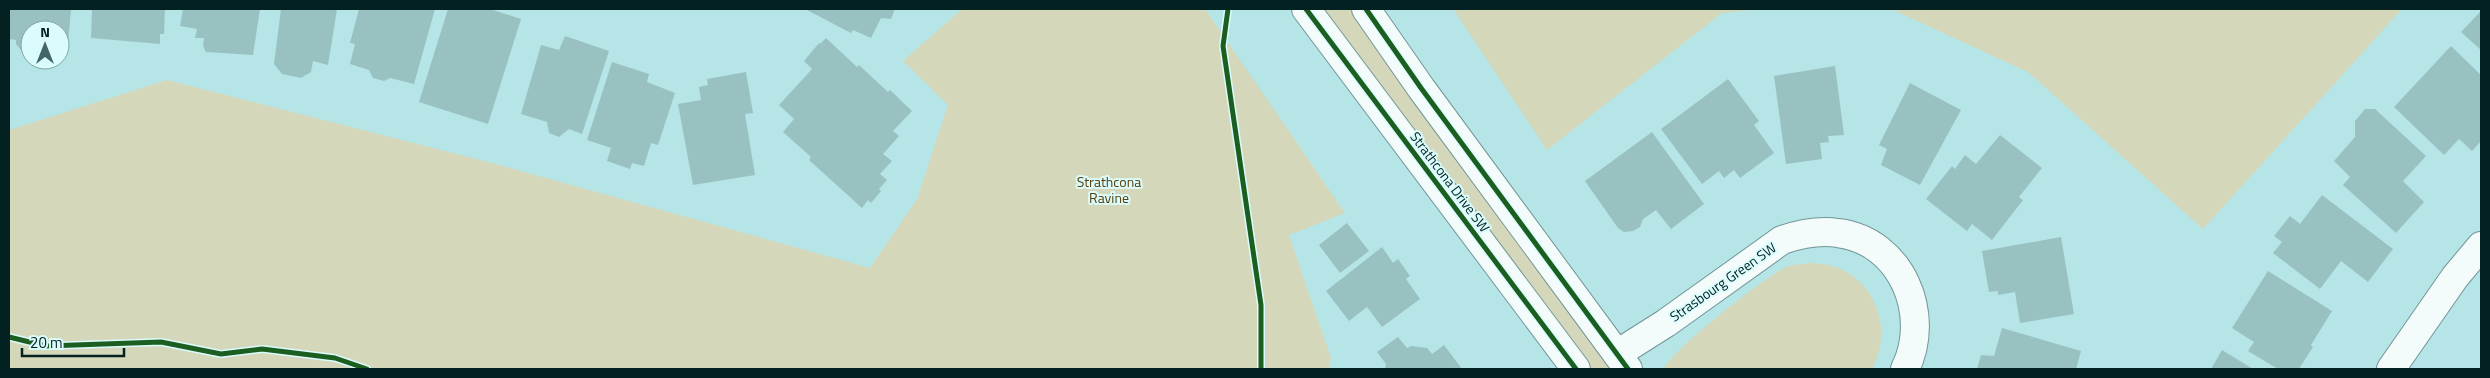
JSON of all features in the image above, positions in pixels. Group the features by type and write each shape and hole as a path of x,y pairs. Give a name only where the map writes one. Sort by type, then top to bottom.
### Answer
{"street":[{"name":"Strathcona Drive SW","path":"1306,9 1576,369"},
{"path":"1366,9 1421,88 1623,361"},
{"name":"Strasbourg Green SW","path":"1623,361 1666,323 1782,240 1800,234 1830,232 1859,239 1876,248 1903,277 1912,296 1916,316 1916,338 1911,358 1905,369"},
{"path":"2391,369 2455,278 2481,246"}],"green space":[{"name":"Strathcona Ravine","path":"962,9 1205,9 1345,213 1289,235 1331,358 1329,369 9,369 9,130 167,80 492,163 870,268 917,199 948,105 903,61"},
{"path":"1323,9 1351,9 1615,369 1592,369"},
{"path":"1453,9 1761,9 1722,13 1547,150"},
{"path":"1891,9 2402,9 2203,229 2028,72"},
{"path":"1813,263 1832,266 1856,278 1873,300 1881,327 1881,341 1872,369 1664,369 1682,347 1699,332 1771,276 1789,266"}],"building":[{"path":"9,9 71,9 70,21 20,20 20,49 16,44 16,40 9,39"},
{"path":"92,9 165,9 164,34 160,34 160,44 91,38"},
{"path":"183,9 260,9 253,55 206,52 203,46 204,38 195,38 197,29 180,26"},
{"path":"281,9 337,9 328,65 313,61 311,72 301,78 282,74 274,64"},
{"path":"359,9 435,9 414,84 390,78 384,81 373,78 369,70 350,64 355,44 350,43"},
{"path":"448,9 490,9 521,19 488,124 419,102"},
{"path":"805,9 895,9 891,19 881,18 871,38 853,30 851,33"},
{"path":"2481,11 2481,50 2461,32"},
{"path":"565,36 609,51 582,134 569,129 559,137 549,133 547,122 521,114 541,45 559,50"},
{"path":"826,38 857,67 859,65 912,111 893,131 899,136 883,154 892,161 880,174 887,180 871,203 868,200 862,208 809,160 811,157 783,132 794,119 779,105 812,69 804,61 819,43"},
{"path":"2451,46 2481,75 2481,141 2472,151 2459,139 2444,155 2394,107"},
{"path":"612,62 649,74 647,82 675,93 658,145 651,143 644,166 632,163 630,169 607,161 611,148 587,140"},
{"path":"1835,66 1844,135 1828,136 1829,142 1820,143 1822,159 1786,164 1774,76"},
{"path":"746,72 753,113 745,114 755,175 693,185 678,104 701,100 699,87 708,85 707,79"},
{"path":"1728,79 1759,121 1754,125 1774,153 1740,178 1734,170 1724,178 1719,171 1702,184 1661,129"},
{"path":"1910,83 1961,110 1920,185 1881,165 1887,149 1879,145"},
{"path":"2365,109 2375,109 2426,156 2403,181 2424,202 2396,233 2343,185 2350,177 2334,161 2355,137 2355,121"},
{"path":"1652,132 1704,204 1671,229 1656,210 1643,219 1640,227 1633,231 1624,232 1618,228 1585,181"},
{"path":"2000,135 2042,168 2019,197 2023,200 1992,240 1972,224 1967,231 1926,199 1952,166 1955,169 1965,155 1976,164"},
{"path":"2322,195 2393,249 2368,282 2341,261 2320,289 2273,253 2282,242 2274,236 2290,216 2300,224"},
{"path":"1347,223 1369,251 1340,273 1319,245"},
{"path":"2061,237 2074,314 2020,323 2015,292 1998,295 1998,291 1989,292 1982,251"},
{"path":"1382,247 1393,263 1398,259 1410,276 1406,279 1420,299 1382,327 1367,307 1349,321 1326,291"},
{"path":"2268,271 2332,311 2299,369 2278,369 2248,351 2254,342 2232,328"},
{"path":"2002,328 2081,351 2076,369 1977,369 1981,355 1994,356"},
{"path":"1398,337 1407,348 1411,346 1427,348 1432,354 1444,345 1462,369 1385,369 1386,364 1377,352"},
{"path":"2222,350 2253,369 2211,369"}],"cycle path":[{"path":"1228,9 1223,46 1261,305 1261,369"},
{"path":"1306,9 1576,369"},
{"path":"1366,9 1421,88 1628,369"},
{"path":"9,337 46,346 161,342 221,354 262,349 335,358 367,369"}]}
